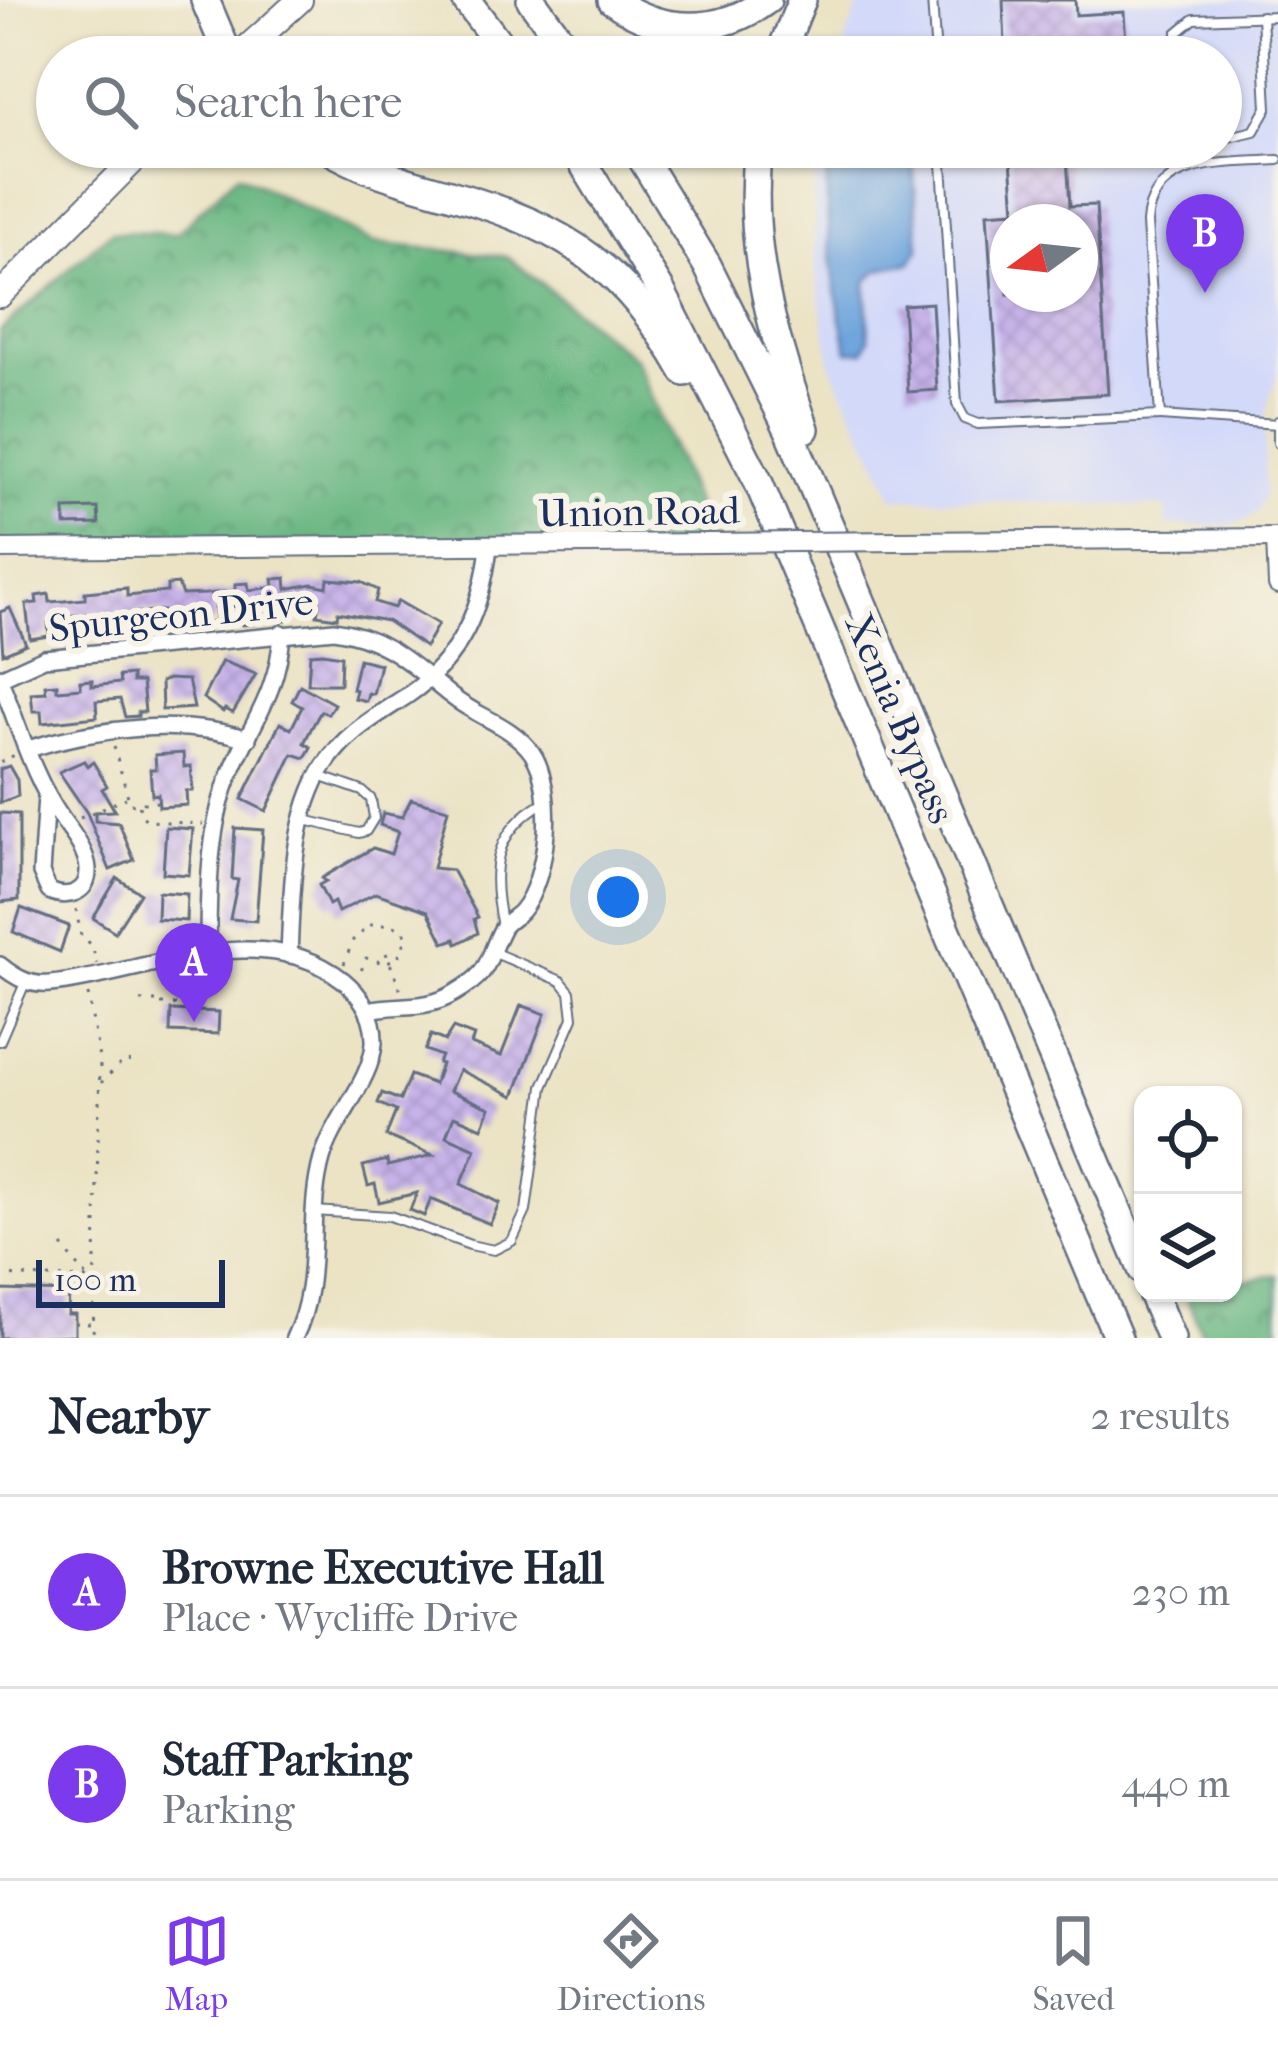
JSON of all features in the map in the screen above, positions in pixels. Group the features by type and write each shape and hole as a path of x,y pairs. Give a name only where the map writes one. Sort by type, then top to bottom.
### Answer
{"highway":[{"path":"205,0 223,36"},
{"path":"466,0 493,36"},
{"path":"531,0 558,36"},
{"path":"612,0 658,23 699,27 736,19 767,0"},
{"path":"787,36 802,0"},
{"path":"372,168 532,221 592,255 657,326 726,447 757,479"},
{"name":"Xenia Bypass","path":"586,168 660,289 757,479 1118,1338"},
{"name":"Xenia Bypass","path":"648,168 706,265 816,490 1134,1249"},
{"path":"757,168 754,214 760,274 790,387 818,463 816,490"},
{"path":"1156,1302 1171,1338"}],"main road":[{"path":"258,36 300,0"},
{"path":"0,295 126,168"}],"street":[{"name":"Union Road","path":"0,549 1277,538"},
{"path":"1277,538 1278,585"},
{"path":"289,955 304,820 319,776 359,726 429,678 468,629 481,596 489,547"},
{"name":"Spurgeon Drive","path":"0,679 44,658 282,633 334,630 371,638 405,655 458,702 519,737 536,758 545,801"},
{"path":"208,953 217,825 228,780 277,678 282,633"},
{"path":"0,679 46,796 81,848 88,870 74,895 61,897 49,891 41,873 46,796"},
{"path":"28,749 108,734 200,727 248,739"},
{"path":"368,1010 406,1004 426,1008 459,992 487,969 502,926 522,910 537,882 545,847 545,801"},
{"path":"0,965 26,982 49,985 166,958 208,953 289,955 337,976 368,1010 374,1036 371,1060 332,1130 319,1169 312,1210 311,1289 294,1338"}],"lane":[{"path":"932,0 934,36"},
{"path":"1242,136 1254,131 1267,108 1262,16"},
{"path":"1177,36 1194,19 1278,16"},
{"path":"1242,164 1278,160"},
{"path":"942,168 957,404 965,419 979,424 1160,416 1278,422 1278,443"},
{"path":"1160,416 1148,201 1178,172 1211,168"},
{"path":"304,820 359,833 374,818 371,799 362,791 319,776"},
{"path":"502,926 494,884 502,841 509,827 545,801"},
{"path":"312,1210 390,1216 470,1246 494,1250 512,1241 526,1211 543,1087 573,1018 574,1005 561,981 495,953"},
{"path":"0,1041 26,982"}],"path":[{"path":"108,734 130,803 158,802"},
{"path":"66,825 128,797"},
{"path":"139,806 148,820 217,825"},
{"path":"74,895 81,936 92,945 98,966"},
{"path":"343,965 353,940 371,925 406,932 403,951 390,962 366,958 362,971 352,970"},
{"path":"386,953 406,1004"},
{"path":"86,986 100,1064 93,1338"},
{"path":"141,1001 199,1005"},
{"path":"100,1084 123,1061 140,1061"},
{"path":"62,1246 91,1279"},
{"path":"0,1275 91,1279"},
{"path":"75,1324 93,1324"}],"shaded area":[{"path":"860,0 1278,0 1278,370 1265,415 1265,494 1248,519 1230,525 1167,526 1166,507 894,498 831,366 816,274 816,168 1242,168 1242,36 847,36"}],"green space":[{"path":"238,174 374,243 508,257 636,360 712,543 0,549 0,331 111,232 176,234"},
{"path":"1278,1275 1278,1338 1204,1338 1189,1302 1242,1302 1242,1281"}],"water":[{"path":"827,168 913,168 919,249 910,263 884,268 869,279 869,339 864,351 848,351 831,250"}],"building":[{"path":"1003,0 1075,0 1076,15 1124,12 1126,36 1005,36"},
{"path":"1012,168 1068,168 1070,204 1014,204"},
{"path":"1098,236 1108,394 999,401 993,312 1098,312"},
{"path":"932,303 937,390 908,392 903,305"},
{"path":"98,508 99,524 65,525 65,509"},
{"path":"286,578 287,589 312,584 327,587 328,579 361,582 378,590 375,602 394,608 398,601 438,624 425,647 387,621 338,612 337,618 317,615 319,603 303,600 285,605 286,620 254,619 254,624 242,625 237,606 215,608 216,619 209,623 164,623 163,611 135,613 136,625 91,633 86,614 65,616 48,622 49,636 30,639 26,604 37,603 36,596 49,594 50,602 64,601 85,599 85,592 127,588 127,596 167,592 167,585 178,584 182,595 206,594 235,591 235,584 248,583 249,590 274,587 273,579"},
{"path":"10,608 26,644 3,654 0,612"},
{"path":"310,654 341,656 340,684 308,684"},
{"path":"359,659 380,664 373,694 368,693 366,701 354,698 356,690 352,689"},
{"path":"222,661 256,674 233,713 203,698"},
{"path":"132,675 132,682 142,682 145,712 138,716 125,717 120,699 96,701 97,717 42,723 41,711 33,711 31,693 46,692 45,685 57,684 57,690 81,688 80,681 92,680 92,686 120,683 119,676"},
{"path":"188,680 194,708 162,710 161,682"},
{"path":"300,685 334,704 328,714 321,711 311,729 304,743 311,747 305,758 293,754 266,811 242,799 280,723 291,729 302,707 292,701"},
{"path":"183,753 184,767 191,766 193,791 186,791 187,805 159,807 158,794 152,795 150,769 156,769 155,755"},
{"path":"84,761 87,766 93,762 98,770 115,811 95,812 95,821 119,823 134,860 110,870 87,813 59,772"},
{"path":"9,766 17,780 18,796 0,803 0,769"},
{"path":"411,799 448,809 433,868 452,870 478,917 474,919 478,933 457,944 455,939 444,943 428,911 376,893 338,912 319,885 326,881 322,878 373,848 391,854 398,832 380,825 383,813 402,817"},
{"path":"0,813 19,814 19,900 0,902"},
{"path":"166,827 193,829 189,875 163,873"},
{"path":"235,828 263,830 256,921 230,919 238,880 232,879"},
{"path":"117,878 140,893 115,932 93,918"},
{"path":"158,892 187,894 186,921 157,919"},
{"path":"21,908 69,926 60,952 13,932"},
{"path":"521,1005 545,1014 514,1096 459,1070 450,1091 490,1108 482,1128 454,1116 446,1136 476,1149 461,1184 499,1203 490,1224 431,1199 424,1216 410,1210 417,1193 379,1202 375,1184 368,1186 363,1166 387,1160 388,1166 433,1155 386,1136 396,1111 378,1103 382,1093 400,1100 410,1075 434,1084 441,1056 425,1050 431,1035 445,1041 453,1028 474,1036 471,1044 501,1056"},
{"path":"171,1010 219,1012 218,1034 170,1032"},
{"path":"0,1290 69,1292 68,1314 75,1314 75,1335 0,1338"}],"place":[{"name":"Staff Parking","path":"1205,293"},
{"name":"Browne Executive Hall","path":"194,1022"}]}
